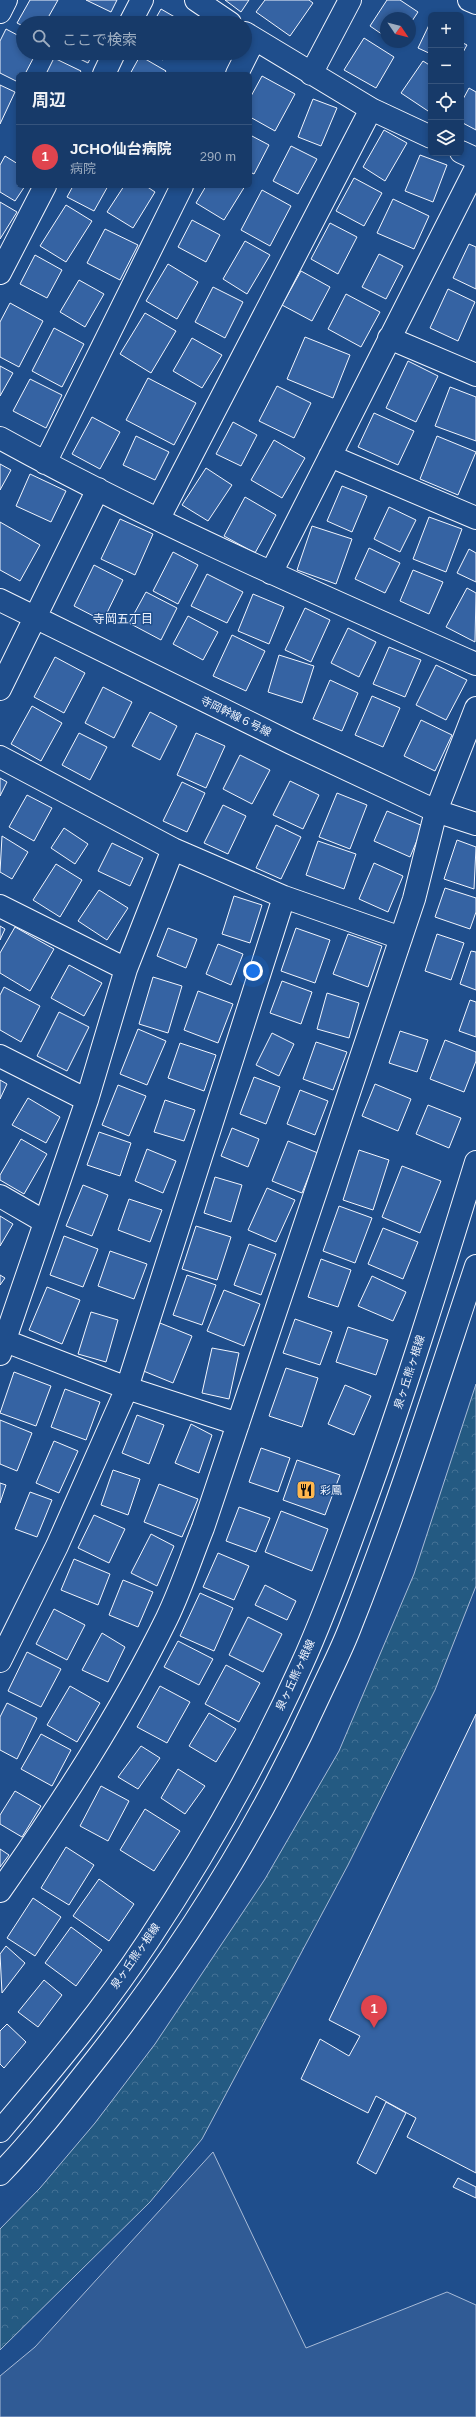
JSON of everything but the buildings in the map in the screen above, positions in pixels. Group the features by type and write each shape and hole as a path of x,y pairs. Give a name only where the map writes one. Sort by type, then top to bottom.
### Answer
{"street":[{"path":"0,12 6,0"},
{"path":"134,16 142,0"},
{"path":"196,0 220,16"},
{"path":"311,74 350,0"},
{"path":"470,0 476,3"},
{"path":"252,37 371,109 428,136"},
{"path":"105,72 111,60"},
{"path":"238,72 242,60"},
{"path":"159,518 371,109"},
{"path":"464,153 476,159"},
{"path":"271,573 476,168"},
{"path":"0,273 44,188"},
{"path":"45,462 181,188"},
{"path":"389,338 476,375"},
{"path":"0,438 98,489 271,573 476,664"},
{"path":"330,456 476,518"},
{"path":"0,689 98,489"},
{"name":"寺岡幹線６号線","path":"0,600 291,743 436,811 476,824"},
{"path":"0,1891 65,1799 118,1708 167,1617 203,1528 414,899 436,811 476,708"},
{"path":"0,757 173,849 284,897 401,938"},
{"path":"173,849 126,970 87,1100 2,1345 238,1424"},
{"path":"0,1661 57,1546 127,1388 284,897"},
{"path":"0,906 126,970"},
{"path":"0,1056 87,1100"},
{"name":"泉ヶ丘熊ヶ根線","path":"0,2131 44,2079 147,1943 205,1848 257,1758 303,1662 346,1554 386,1445 476,1162"},
{"path":"0,1196 45,1222"},
{"path":"0,2174 74,2088 144,1998 213,1896 263,1809 301,1736 351,1627 386,1533 476,1266"}],"green space":[{"path":"476,1384 476,1586 435,1690 348,1865 202,2139 150,2202 0,2350 0,2229 40,2188 95,2123 155,2044 265,1879 339,1751 414,1574"}],"shaded area":[{"path":"213,2152 306,2348 447,2292 476,2305 476,2417 0,2417 0,2376 35,2347"}],"place":[{"name":"彩鳳","path":"306,1490"},
{"name":"JCHO仙台病院","path":"374,2028"}],"district":[{"name":"寺岡五丁目","path":"123,619"}]}
